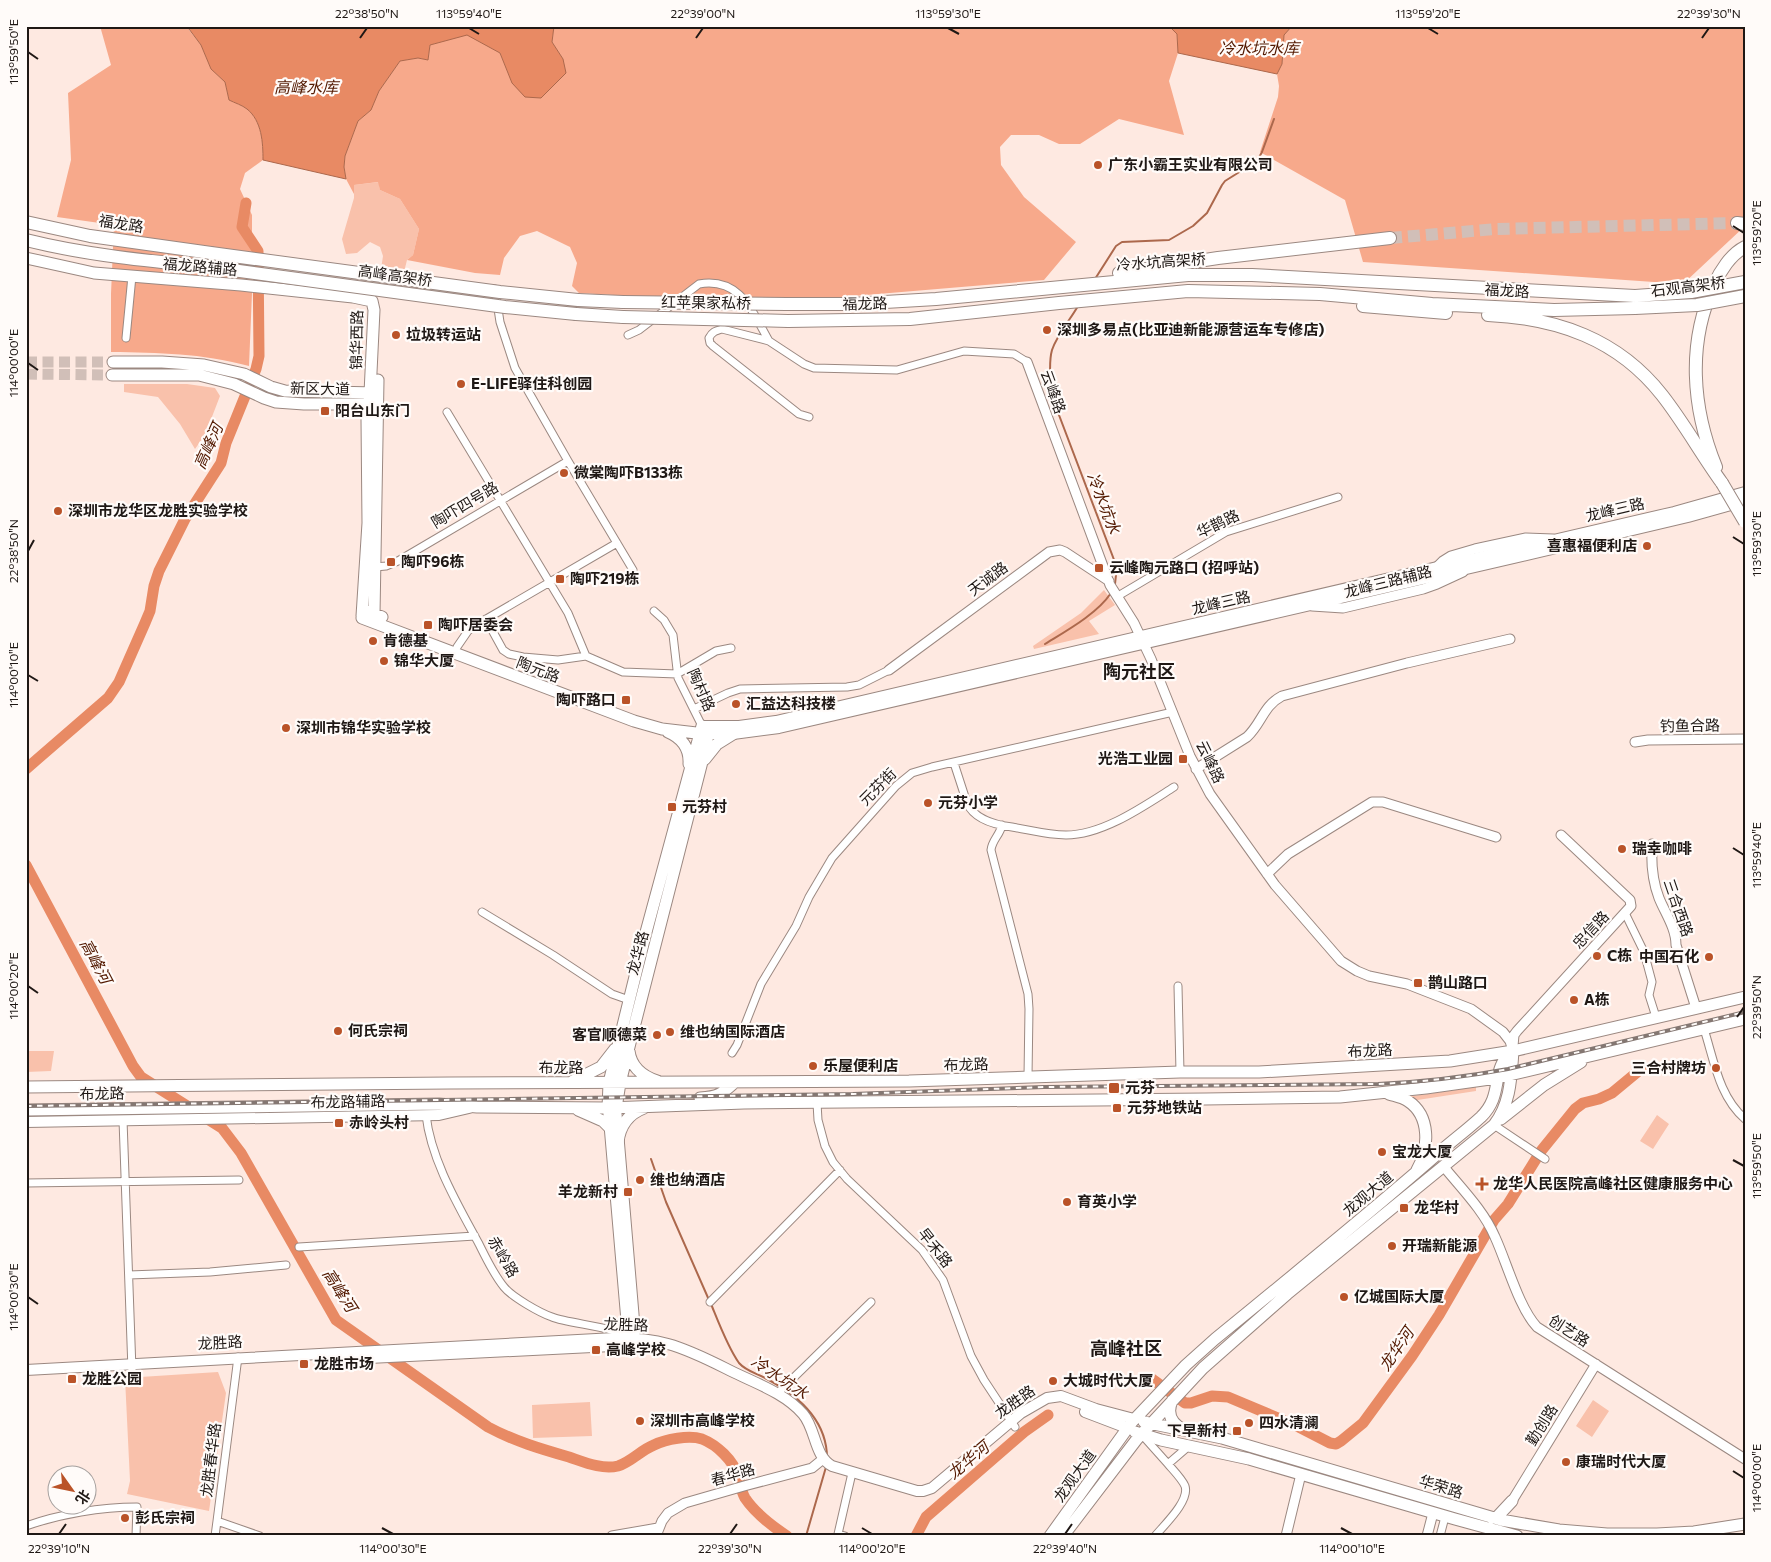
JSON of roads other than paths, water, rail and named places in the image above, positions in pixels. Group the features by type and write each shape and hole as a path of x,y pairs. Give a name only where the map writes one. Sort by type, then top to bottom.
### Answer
{"highway":[{"name":"福龙路","path":"26,222 122,241 211,253"},
{"path":"986,295 1179,263 1390,238"},
{"name":"高峰高架桥","path":"26,240 126,259 210,267 505,307 576,314 623,316"},
{"path":"1722,483 1702,426 1696,381 1697,335 1701,318 1717,277 1728,261 1745,247"},
{"name":"高峰高架桥","path":"211,253 500,292 578,300 623,302"},
{"name":"冷水坑高架桥","path":"936,299 1188,275 1252,275 1390,282"},
{"name":"福龙路","path":"1390,282 1635,302"},
{"name":"石观高架桥","path":"1635,302 1745,282"},
{"name":"冷水坑高架桥","path":"942,316 1059,302 1188,291 1296,294 1377,299"},
{"path":"1296,294 1382,309 1498,316 1544,321 1580,332 1618,353 1654,385 1722,483 1745,522"},
{"name":"石观高架桥","path":"1635,302 1698,305 1745,296"},
{"name":"福龙路","path":"787,304 851,304 936,299"},
{"name":"福龙路","path":"1377,299 1432,304 1554,310 1635,302"},
{"name":"红苹果家私桥","path":"623,302 787,304"},
{"name":"红苹果家私桥","path":"623,316 788,321"},
{"name":"福龙路","path":"788,321 875,320 942,316"}],"main road":[{"path":"26,217 54,229"},
{"name":"福龙路辅路","path":"26,258 72,269 241,285 353,297 372,301"},
{"name":"锦华西路","path":"367,614 367,419 372,397 381,319 378,308 372,301"},
{"name":"新区大道","path":"113,362 189,363 220,368 244,374 285,391 334,399"},
{"name":"新区大道","path":"112,375 186,374 212,378 240,386 268,400 284,404 372,397"},
{"name":"锦华西路","path":"367,614 375,567 372,397"},
{"name":"龙峰三路","path":"703,731 733,734 779,728 1556,539 1674,512 1744,499"},
{"name":"龙峰三路","path":"1227,620 1306,606 1472,568 1688,517 1744,499"},
{"name":"陶元路","path":"367,614 624,710 703,731"},
{"name":"陶元路","path":"367,614 560,694 634,721 662,729 703,731"},
{"name":"龙峰三路","path":"703,731 776,721 1142,640"},
{"path":"662,729 672,733 684,744 690,755 689,769"},
{"name":"龙华路","path":"632,1341 609,1127 613,1107 614,1083 702,765 703,731"},
{"name":"龙华路","path":"624,1043 629,1000 689,769 703,731"},
{"path":"702,765 717,744 733,734"},
{"name":"布龙路","path":"26,1087 909,1081 1180,1072 1259,1072 1450,1061 1513,1051 1745,997"},
{"path":"477,1107 648,1107 734,1104 1340,1097 1497,1078 1736,1021"},
{"path":"1592,1032 1597,1054"},
{"path":"567,1084 601,1066 624,1043 636,1069 661,1082"},
{"name":"龙观大道","path":"1063,1536 1150,1423 1217,1355 1272,1307 1494,1125 1505,1107 1513,1051"},
{"name":"龙观大道","path":"1050,1536 1130,1424 1172,1379 1210,1344 1414,1176 1485,1113 1494,1098 1497,1078 1504,1060 1513,1051"},
{"path":"1494,1125 1554,1078 1597,1054"},
{"path":"613,1107 628,1100 714,1098 722,1094 735,1082"},
{"path":"1385,1093 1408,1101 1419,1113 1424,1123 1425,1149 1422,1161 1414,1176"},
{"path":"722,1094 734,1104"},
{"name":"布龙路","path":"26,1110 439,1104 477,1107"},
{"name":"布龙路辅路","path":"123,1120 439,1115 477,1107"},
{"path":"572,1107 603,1121 609,1127"},
{"name":"龙华路","path":"613,1107 618,1142 632,1341"},
{"path":"618,1142 620,1130 626,1120 634,1112 648,1107"},
{"path":"26,1122 123,1120"},
{"name":"龙胜路","path":"237,1361 370,1351 397,1357 632,1341"},
{"name":"龙胜路","path":"26,1376 132,1367 632,1341 689,1357 778,1401 792,1410 802,1422 825,1465 911,1496 928,1497 941,1490 1013,1424 1042,1408 1059,1403 1130,1424"},
{"name":"龙胜路","path":"26,1370 132,1367"},
{"path":"1174,1398 1169,1411 1170,1417 1178,1427 1186,1431"},
{"name":"华荣路","path":"1130,1424 1150,1423 1222,1438 1492,1518 1521,1524 1572,1532 1630,1535 1677,1533 1745,1524"},
{"name":"华荣路","path":"1130,1424 1141,1434 1165,1441 1219,1452 1301,1474 1517,1536"},
{"path":"1219,1452 1222,1438"},
{"path":"1492,1518 1498,1516 1512,1501"},
{"path":"1512,1501 1512,1512 1521,1524"}],"street":[{"path":"126,338 132,276"},
{"path":"628,335 639,330 699,284 708,282 730,288 743,297 749,304 769,341"},
{"path":"494,286 500,322 515,368 633,570"},
{"path":"810,418 799,414 713,346 709,338 715,331 722,329 769,341 804,364 814,368 897,370 964,351 1014,354 1027,362"},
{"name":"云峰路","path":"1027,362 1113,588 1142,640 1196,769 1210,794 1267,874 1341,961 1357,972 1408,984 1471,1009 1503,1032 1510,1041 1513,1051"},
{"path":"447,412 568,614 586,656"},
{"name":"陶吓四号路","path":"375,567 392,564 568,461"},
{"name":"华鹊路","path":"1113,588 1226,532 1338,497"},
{"path":"457,647 468,631 486,619 618,543"},
{"name":"天诚路","path":"889,670 1049,552 1060,550 1065,552 1113,588"},
{"name":"陶村路","path":"654,611 664,620 673,635 677,674 703,731"},
{"path":"486,619 502,650 509,654 558,660 586,656 623,672 677,674 716,651 731,648"},
{"path":"1196,769 1247,737 1254,730 1267,707 1282,696 1407,663 1510,639"},
{"path":"694,709 735,690 847,687 859,685 889,670"},
{"name":"元芬街","path":"732,1053 737,1045 761,984 796,926 809,898 832,858 869,814 905,778 921,770 1173,712"},
{"name":"钓鱼合路","path":"1635,742 1648,740 1745,739"},
{"path":"954,763 969,808 977,815 1002,826 1065,835 1081,833 1125,818 1174,787"},
{"path":"1267,874 1288,854 1372,802 1383,802 1496,837"},
{"path":"1002,826 992,844 991,850 1028,994 1028,1077"},
{"name":"忠信路","path":"1513,1051 1514,1035 1517,1031 1630,906 1630,900 1561,835"},
{"name":"三合西路","path":"1652,844 1651,862 1656,888 1676,935 1676,945 1696,1008"},
{"path":"482,912 553,955 612,994 629,1000"},
{"path":"1625,913 1644,952 1652,982 1649,995 1656,1017"},
{"path":"1178,986 1180,1072"},
{"path":"1704,1029 1726,1095 1732,1106 1745,1119"},
{"name":"早禾路","path":"817,1103 818,1120 825,1146 833,1162 847,1179 922,1250 942,1280 971,1356 984,1380 1013,1424"},
{"name":"赤岭路","path":"426,1115 432,1145 458,1205 504,1288 551,1317 566,1322 620,1332 632,1341"},
{"path":"123,1120 132,1367"},
{"path":"1494,1125 1544,1159"},
{"name":"创艺路","path":"1444,1166 1484,1217 1495,1236 1532,1321 1543,1331 1745,1459"},
{"path":"710,1302 840,1170"},
{"path":"26,1184 239,1180"},
{"path":"299,1247 475,1236"},
{"path":"128,1275 210,1272 286,1265"},
{"path":"782,1388 871,1302"},
{"name":"龙胜春华路","path":"215,1536 237,1361"},
{"name":"勤创路","path":"1512,1501 1596,1364"},
{"path":"1141,1434 1185,1485 1186,1494 1181,1504 1155,1536"},
{"path":"1168,1464 1190,1445"},
{"name":"春华路","path":"657,1532 668,1513 675,1508 744,1486 825,1465"},
{"path":"1286,1536 1301,1474"},
{"path":"845,1536 838,1534 852,1476"},
{"path":"26,1526 102,1508 137,1507 136,1536"},
{"path":"1427,1536 1433,1513"},
{"path":"1440,1536 1445,1516"},
{"path":"217,1521 260,1536"},
{"path":"612,1536 657,1532"}],"water":[{"name":"高峰水库","path":"189,26 554,26 552,42 563,59 566,73 541,98 525,97 512,83 500,53 467,35 430,45 428,60 418,58 400,61 379,91 371,110 358,121 345,156 346,179 263,160 262,140 256,120 247,109 229,100 225,82 211,69 201,45 189,29"},
{"name":"冷水坑水库","path":"1169,26 1292,26 1284,35 1282,64 1277,74 1178,53 1177,34"}],"waterway":[{"path":"1095,279 1116,246 1122,242 1169,240 1193,226 1207,213 1225,181 1257,161 1274,119"},
{"name":"高峰河","path":"26,769 108,698 119,682 150,611 154,586 159,571 185,519 221,463 226,443 256,369 259,356 258,251 242,227 246,203"},
{"name":"冷水坑水","path":"1078,306 1060,333 1052,350 1050,366 1051,394 1116,565 1115,584"},
{"name":"冷水坑水","path":"1045,644 1090,615 1111,593"},
{"name":"高峰河","path":"26,865 133,1066 141,1077 222,1128 241,1153 336,1320 488,1427 538,1448 593,1465 612,1467 623,1464 649,1447 665,1441 691,1437 702,1439 719,1449 732,1464 749,1504 764,1519 787,1536"},
{"name":"龙华河","path":"1152,1379 1185,1403 1191,1403 1212,1396 1228,1397 1297,1426 1330,1443 1336,1444 1341,1441 1363,1423 1412,1356 1439,1315 1494,1220 1508,1204 1541,1151 1575,1109 1583,1103 1612,1093 1641,1069"},
{"name":"冷水坑水","path":"651,1159 666,1202 709,1300"},
{"name":"冷水坑水","path":"711,1304 727,1342 739,1363 748,1370 777,1384 808,1409 822,1431 826,1444 827,1458"},
{"name":"龙华河","path":"916,1536 926,1517 1024,1432 1048,1415"},
{"name":"冷水坑水","path":"806,1536 826,1467"}],"tunnel":[{"path":"1390,238 1496,229 1737,223"},
{"path":"26,362 113,362"},
{"path":"26,374 112,375"}],"railway":[{"path":"26,1106 853,1094 1044,1087 1378,1084 1443,1079 1508,1069 1745,1012"}],"place":[{"name":"广东小霸王实业有限公司","path":"1098,165"},
{"name":"深圳多易点(比亚迪新能源营运车专修店)","path":"1047,330"},
{"name":"垃圾转运站","path":"396,335"},
{"name":"E-LIFE驿住科创园","path":"461,384"},
{"name":"阳台山东门","path":"325,411"},
{"name":"微棠陶吓B133栋","path":"564,473"},
{"name":"深圳市龙华区龙胜实验学校","path":"58,511"},
{"name":"喜惠褔便利店","path":"1647,546"},
{"name":"陶吓96栋","path":"391,562"},
{"name":"云峰陶元路口 (招呼站)","path":"1099,568"},
{"name":"陶吓219栋","path":"560,579"},
{"name":"陶吓居委会","path":"428,625"},
{"name":"肯德基","path":"373,641"},
{"name":"锦华大厦","path":"384,661"},
{"name":"陶吓路口","path":"626,700"},
{"name":"汇益达科技楼","path":"736,704"},
{"name":"深圳市锦华实验学校","path":"286,728"},
{"name":"光浩工业园","path":"1183,759"},
{"name":"元芬小学","path":"928,803"},
{"name":"元芬村","path":"672,807"},
{"name":"瑞幸咖啡","path":"1622,849"},
{"name":"C栋","path":"1597,956"},
{"name":"中国石化","path":"1709,957"},
{"name":"鹊山路口","path":"1418,983"},
{"name":"A栋","path":"1574,1000"},
{"name":"何氏宗祠","path":"338,1031"},
{"name":"维也纳国际酒店","path":"670,1032"},
{"name":"客官顺德菜","path":"657,1035"},
{"name":"乐屋便利店","path":"813,1066"},
{"name":"三合村牌坊","path":"1716,1068"},
{"name":"元芬","path":"1114,1088"},
{"name":"元芬地铁站","path":"1117,1108"},
{"name":"赤岭头村","path":"339,1123"},
{"name":"宝龙大厦","path":"1382,1152"},
{"name":"维也纳酒店","path":"640,1180"},
{"name":"龙华人民医院高峰社区健康服务中心","path":"1482,1184"},
{"name":"羊龙新村","path":"628,1192"},
{"name":"育英小学","path":"1067,1202"},
{"name":"龙华村","path":"1404,1208"},
{"name":"开瑞新能源","path":"1392,1246"},
{"name":"亿城国际大厦","path":"1344,1297"},
{"name":"高峰学校","path":"596,1350"},
{"name":"龙胜市场","path":"304,1364"},
{"name":"龙胜公园","path":"72,1379"},
{"name":"大城时代大厦","path":"1053,1381"},
{"name":"深圳市高峰学校","path":"640,1421"},
{"name":"四水清澜","path":"1249,1423"},
{"name":"下早新村","path":"1237,1431"},
{"name":"康瑞时代大厦","path":"1566,1462"},
{"name":"彭氏宗祠","path":"125,1518"}],"district":[{"name":"陶元社区","path":"1139,672"},
{"name":"高峰社区","path":"1126,1349"}]}
